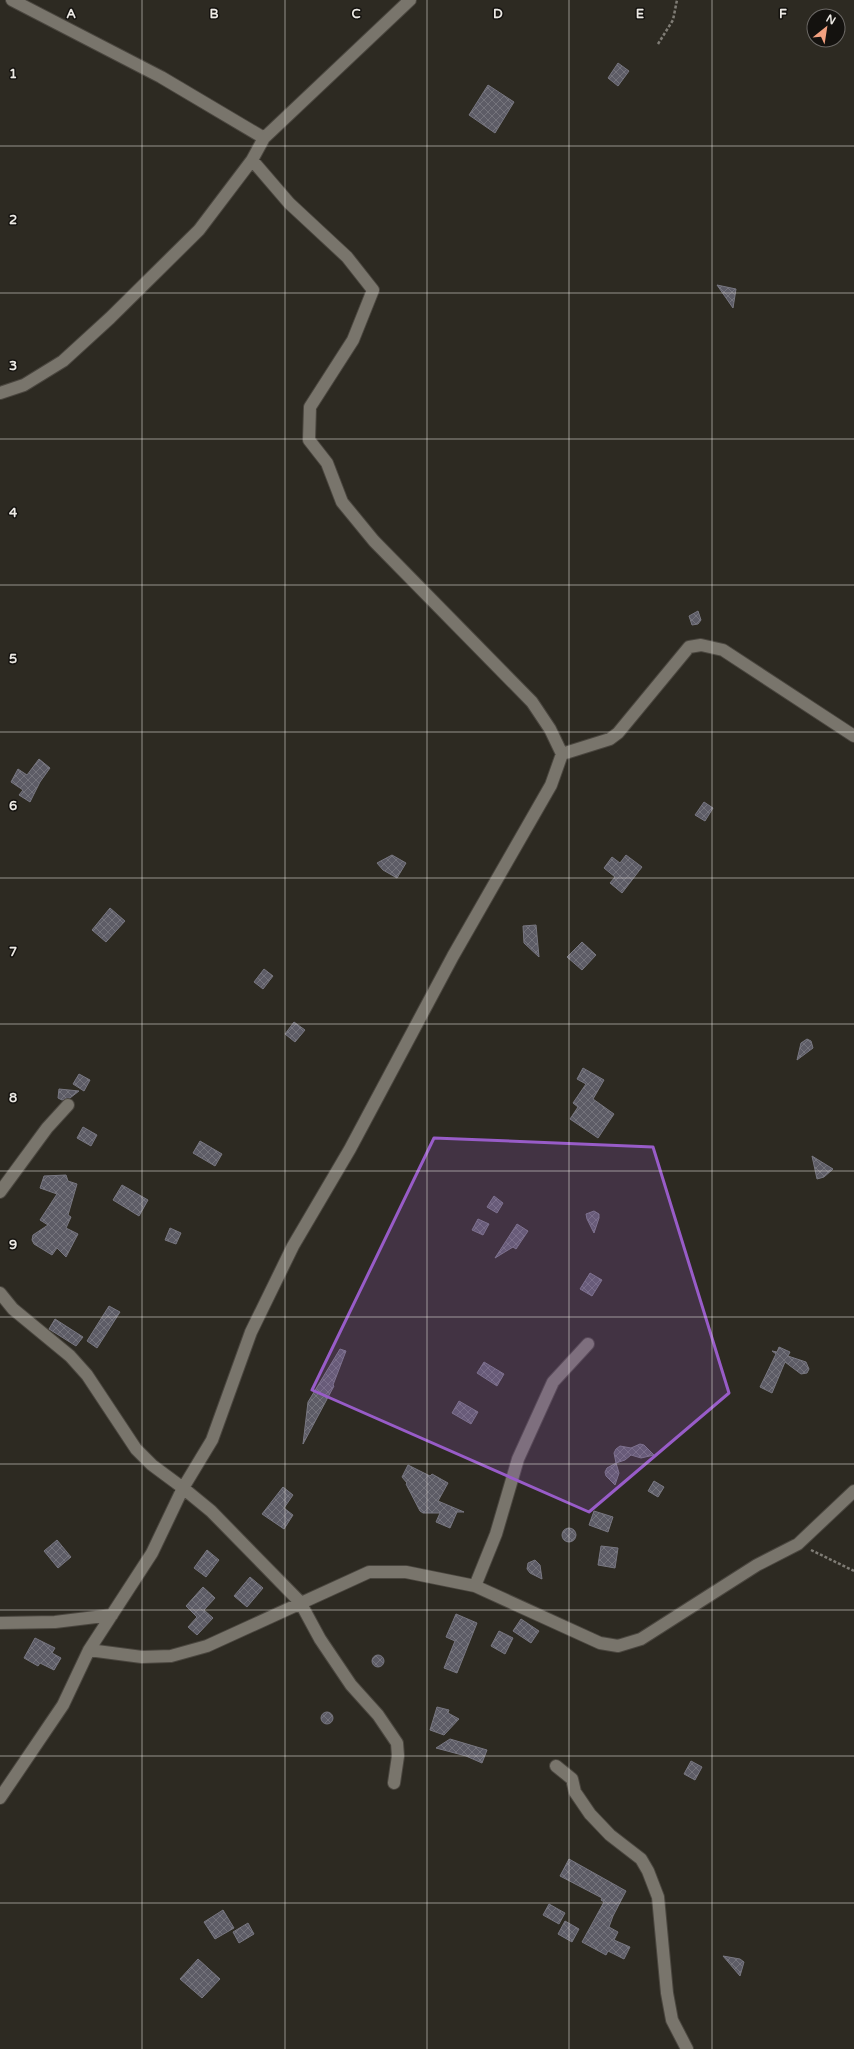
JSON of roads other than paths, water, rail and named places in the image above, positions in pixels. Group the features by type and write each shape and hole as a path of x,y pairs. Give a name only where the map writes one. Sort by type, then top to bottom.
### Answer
{"street":[{"path":"12,0 161,77 264,138"},
{"path":"0,393 24,384 63,362 200,230 252,160 264,138 410,0"},
{"path":"0,1798 63,1705 90,1650 152,1553 183,1488 212,1440 251,1332 294,1246 350,1149 453,956 551,785 562,754 550,728 532,702 374,540 342,502 327,463 309,440 310,407 353,340 373,290 347,257 289,203 252,160"},
{"path":"562,754 610,739 618,733 684,652 689,647 701,645 723,650 854,736"},
{"path":"0,1192 46,1128 68,1105"},
{"path":"0,1293 13,1309 70,1356 87,1375 136,1449 152,1465 211,1511 300,1602 320,1639 351,1685 378,1715 397,1743 398,1756 394,1783"},
{"path":"476,1586 496,1534 518,1459 553,1382 588,1344"},
{"path":"90,1650 142,1658 171,1656 208,1646 300,1602 369,1572 406,1572 476,1586 600,1643 618,1646 641,1639 757,1565 798,1544 854,1491"},
{"path":"0,1624 55,1622 112,1615"},
{"path":"556,1766 572,1779 575,1792 590,1814 610,1835 642,1859 648,1871 658,1897 667,1993 672,2020 687,2049"}]}
